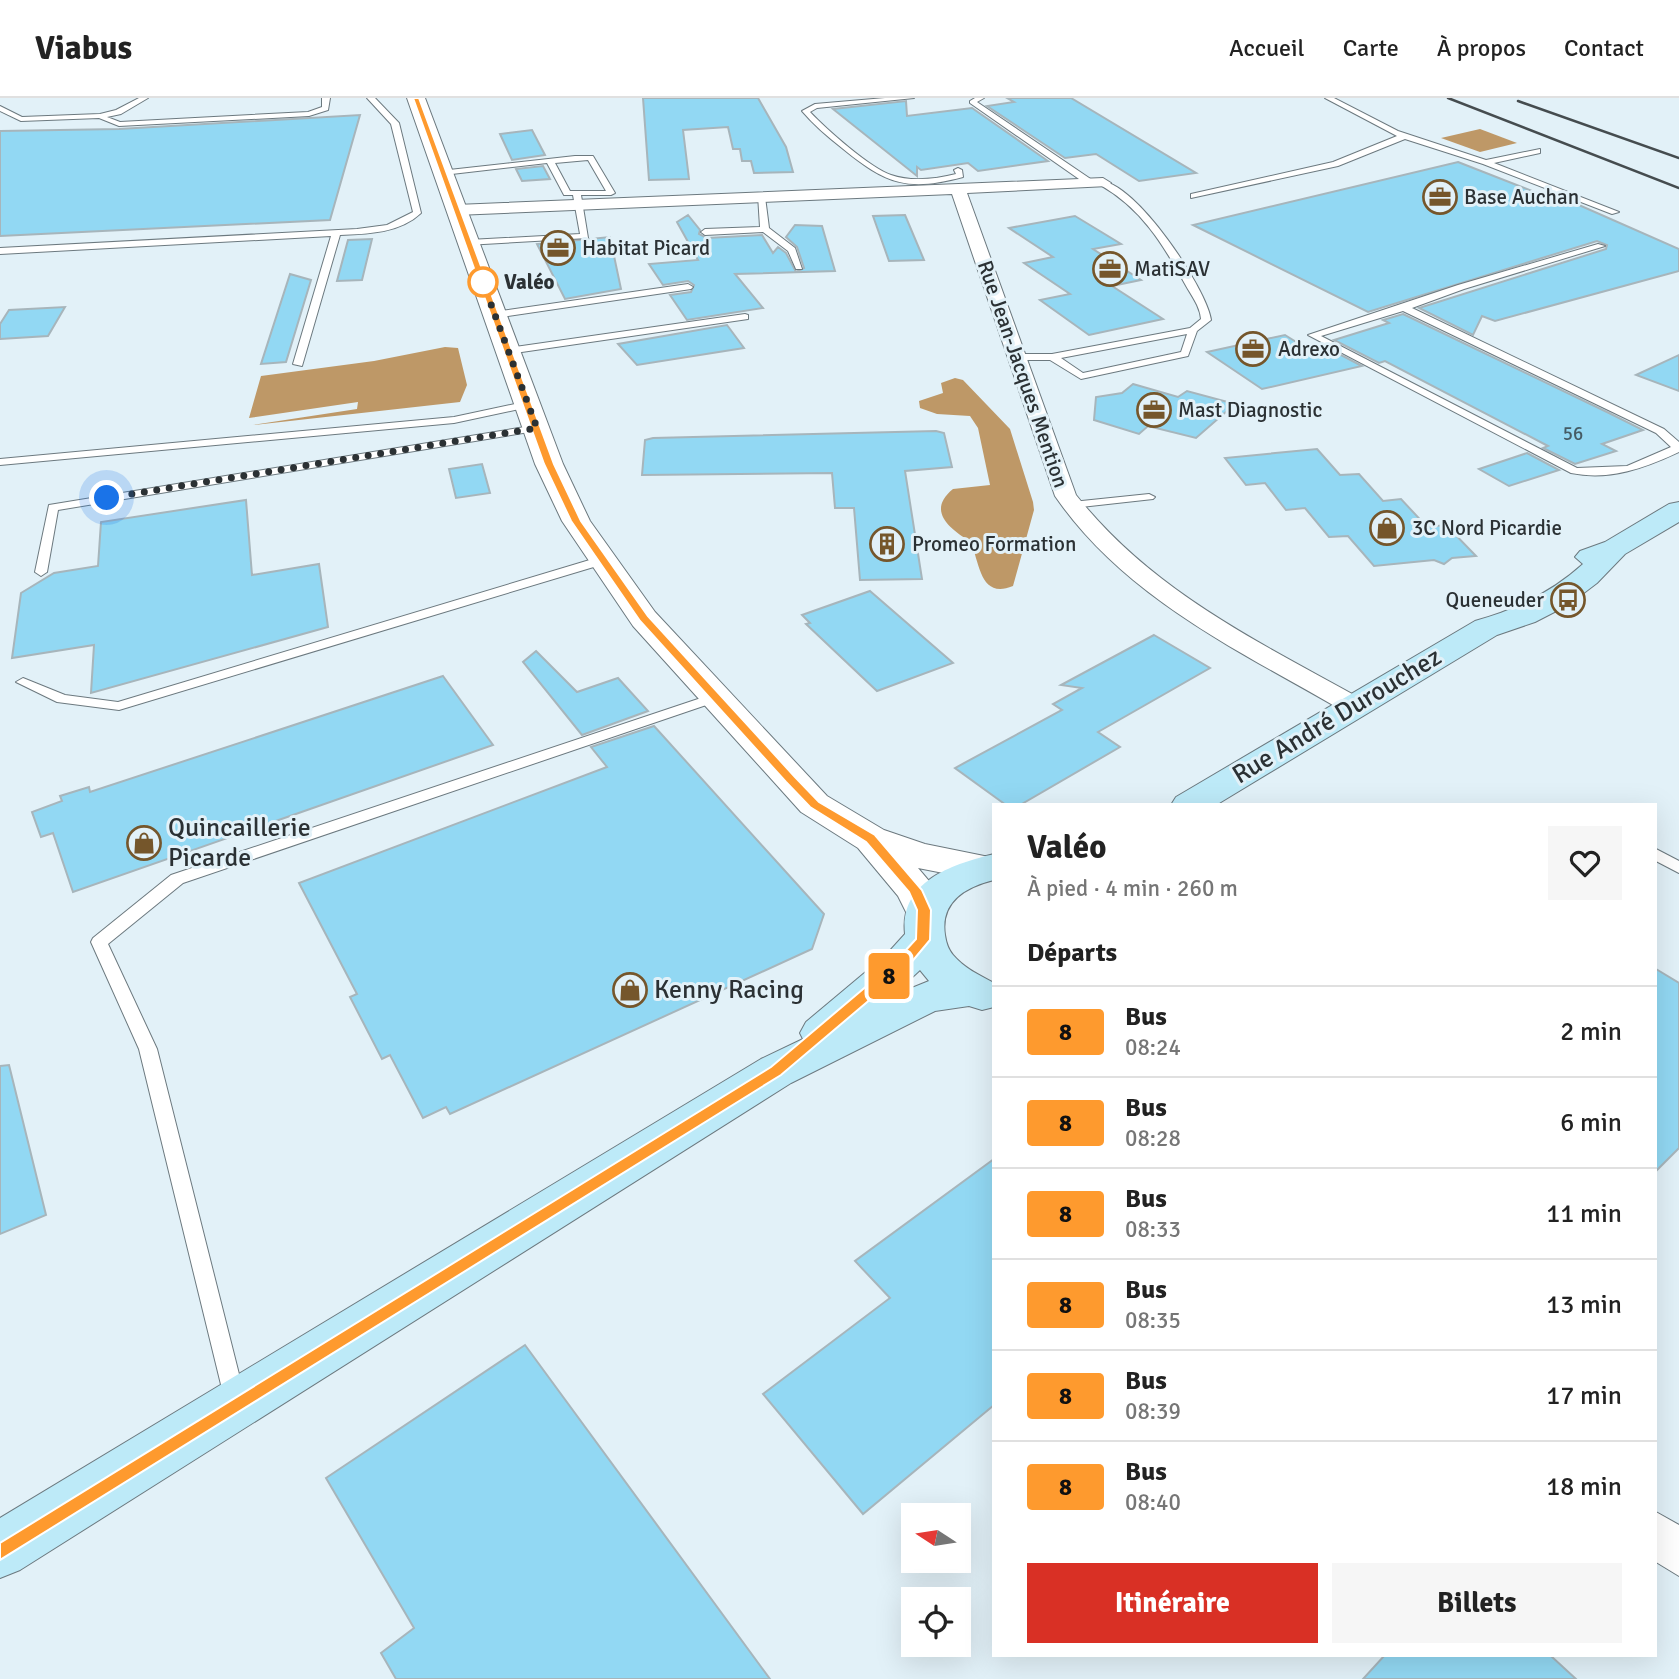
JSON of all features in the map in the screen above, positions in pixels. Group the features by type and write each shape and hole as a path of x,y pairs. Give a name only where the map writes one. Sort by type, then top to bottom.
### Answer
{"main road":[{"name":"Rue André Durouchez","path":"1192,803 1486,628 1521,618 1587,579 1615,548 1679,510"},
{"path":"776,1071 900,966 923,925 937,891 958,877 989,867"},
{"path":"923,925 939,968 981,995"},
{"path":"0,1550 776,1071 927,997 981,995"}],"street":[{"path":"416,98 549,464 576,521 644,619 814,804 870,839 920,856 989,867"},
{"path":"456,209 579,199 761,197 958,180 1098,184"},
{"name":"Rue Jean-Jacques Mention","path":"958,180 1066,496 1072,505 1110,552 1158,592 1354,706"},
{"path":"870,839 915,890 923,925"},
{"path":"1657,1535 1679,1555"}],"lane":[{"path":"0,108 21,119 100,116 118,113 144,98"},
{"path":"100,116 119,124 309,114 325,108 326,98"},
{"path":"0,251 336,233 392,227 408,221 417,212 395,122 371,98"},
{"path":"910,98 815,106 806,111 885,176 907,179 960,175 958,180"},
{"path":"980,98 972,102 1134,205 1160,233 1205,311 1206,320 1193,330 1052,357 1018,357"},
{"path":"1329,98 1402,136 1486,162 1615,212"},
{"path":"1194,196 1335,164 1402,136"},
{"path":"1486,162 1537,151"},
{"path":"443,173 550,161 590,158 611,192 579,199 567,193 550,161"},
{"path":"761,197 765,229"},
{"path":"469,243 586,236 579,199"},
{"path":"705,233 765,229 792,250 799,267"},
{"path":"298,363 336,233"},
{"path":"1404,308 1660,431 1679,448 1633,470 1606,473 1574,471 1312,335 1601,246"},
{"path":"494,314 688,287"},
{"path":"508,351 745,317"},
{"path":"1052,357 1081,376 1185,354 1193,330"},
{"path":"0,462 454,420 533,416"},
{"path":"41,572 52,507 533,416"},
{"path":"1072,505 1149,497"},
{"path":"23,682 62,699 119,706 603,560"},
{"path":"235,1404 148,1049 99,943 177,880 716,697"},
{"path":"1657,855 1679,868"}],"shaded area":[{"path":"1480,129 1517,143 1480,152 1441,138"},
{"path":"445,347 458,348 467,385 460,402 253,425 357,409 358,402 249,418 261,376 374,361"},
{"path":"955,378 963,380 1010,429 1033,502 1034,510 1013,586 1002,589 994,588 983,578 971,542 949,525 941,512 945,497 953,489 990,485 978,428 970,416 937,414 920,408 919,401 943,393 941,383"}],"building":[{"path":"643,98 758,98 786,147 793,172 754,173 751,161 742,161 740,149 733,149 728,127 683,130 689,179 649,180"},
{"path":"1007,98 1071,98 1196,173 1139,181 1096,154 1065,158 987,106 1014,102"},
{"path":"906,101 907,116 972,108 1048,161 978,171 968,163 921,170 917,167 917,176 833,109"},
{"path":"360,115 330,220 0,236 0,131 119,129"},
{"path":"532,130 545,155 512,160 500,134"},
{"path":"1458,162 1537,193 1549,192 1679,249 1679,271 1495,321 1482,316 1473,335 1419,308 1606,249 1607,245 1597,241 1368,312 1193,225"},
{"path":"543,166 550,179 522,181 516,169"},
{"path":"688,215 700,230 699,234 707,238 762,235 773,253 778,247 786,253 796,272 804,268 797,247 786,237 795,225 822,226 835,271 735,274 763,308 687,320 670,295 691,292 694,285 688,281 663,285 649,264 698,260 677,222"},
{"path":"905,215 924,260 889,261 873,216"},
{"path":"1075,216 1121,244 1093,249 1141,280 1112,286 1163,319 1089,335 1040,300 1070,294 1024,263 1053,257 1009,228"},
{"path":"610,237 621,289 565,299 537,244"},
{"path":"372,239 362,280 337,281 348,240"},
{"path":"290,274 311,280 286,362 261,364"},
{"path":"65,307 48,336 0,339 0,324 9,310"},
{"path":"1403,314 1643,430 1602,444 1616,451 1575,464 1543,448 1548,446 1385,361 1379,363 1334,340 1389,323 1383,320"},
{"path":"727,325 744,348 637,365 618,344"},
{"path":"1285,335 1306,348 1320,344 1362,366 1262,389 1207,352"},
{"path":"1679,355 1679,391 1636,375"},
{"path":"1133,384 1178,397 1187,391 1235,404 1196,438 1148,426 1139,434 1094,420 1096,397 1122,393"},
{"path":"936,431 944,433 952,467 905,471 922,579 860,580 854,508 835,508 832,473 642,475 645,440 653,438"},
{"path":"1317,449 1340,475 1359,474 1383,501 1401,499 1427,527 1446,525 1476,556 1452,558 1444,564 1434,560 1374,566 1348,536 1329,537 1305,508 1286,510 1265,483 1246,485 1225,458"},
{"path":"1527,453 1559,470 1509,486 1479,469"},
{"path":"482,464 490,493 456,498 449,469"},
{"path":"246,500 252,575 319,564 328,627 91,693 94,645 12,658 21,593 54,573 98,566 101,522"},
{"path":"870,591 953,663 877,691 806,624 810,623 802,615"},
{"path":"1154,635 1210,668 1098,732 1120,747 1023,803 1003,803 955,768 1062,710 1053,704 1082,688 1061,685"},
{"path":"536,651 577,692 618,678 648,711 582,735 523,662"},
{"path":"443,676 493,745 73,892 53,833 41,837 32,812 62,801 60,796 89,787 90,792"},
{"path":"654,726 824,914 812,949 450,1114 446,1107 423,1118 390,1055 382,1059 350,997 357,994 299,883 607,767 591,747"},
{"path":"1657,970 1679,983 1679,1148 1657,1170"},
{"path":"9,1065 46,1215 0,1234 0,1066"},
{"path":"992,1160 992,1407 863,1514 763,1394 890,1298 855,1261"},
{"path":"525,1345 770,1679 396,1679 381,1653 414,1628 326,1478"},
{"path":"1383,1657 1552,1657 1576,1679 1363,1679"}],"railway":[{"path":"1448,98 1679,188"},
{"path":"1518,101 1679,158"}],"bus line":[{"name":"8","path":"0,1550 776,1071 900,966 923,940 921,925 924,910 915,890 870,839 814,804 790,779 644,619 576,521 549,464 416,98"}],"place":[{"name":"Base Auchan","path":"1440,197"},
{"name":"Habitat Picard","path":"558,248"},
{"name":"MatiSAV","path":"1110,269"},
{"name":"Valéo","path":"483,282"},
{"name":"Adrexo","path":"1253,349"},
{"name":"Mast Diagnostic","path":"1154,410"},
{"name":"3C Nord Picardie","path":"1387,528"},
{"name":"Promeo Formation","path":"887,544"},
{"name":"Queneuder","path":"1568,600"},
{"name":"Quincaillerie Picarde","path":"144,843"},
{"name":"Kenny Racing","path":"630,990"}],"route":[{"path":"107,498 537,428 482,280 483,282"}]}
